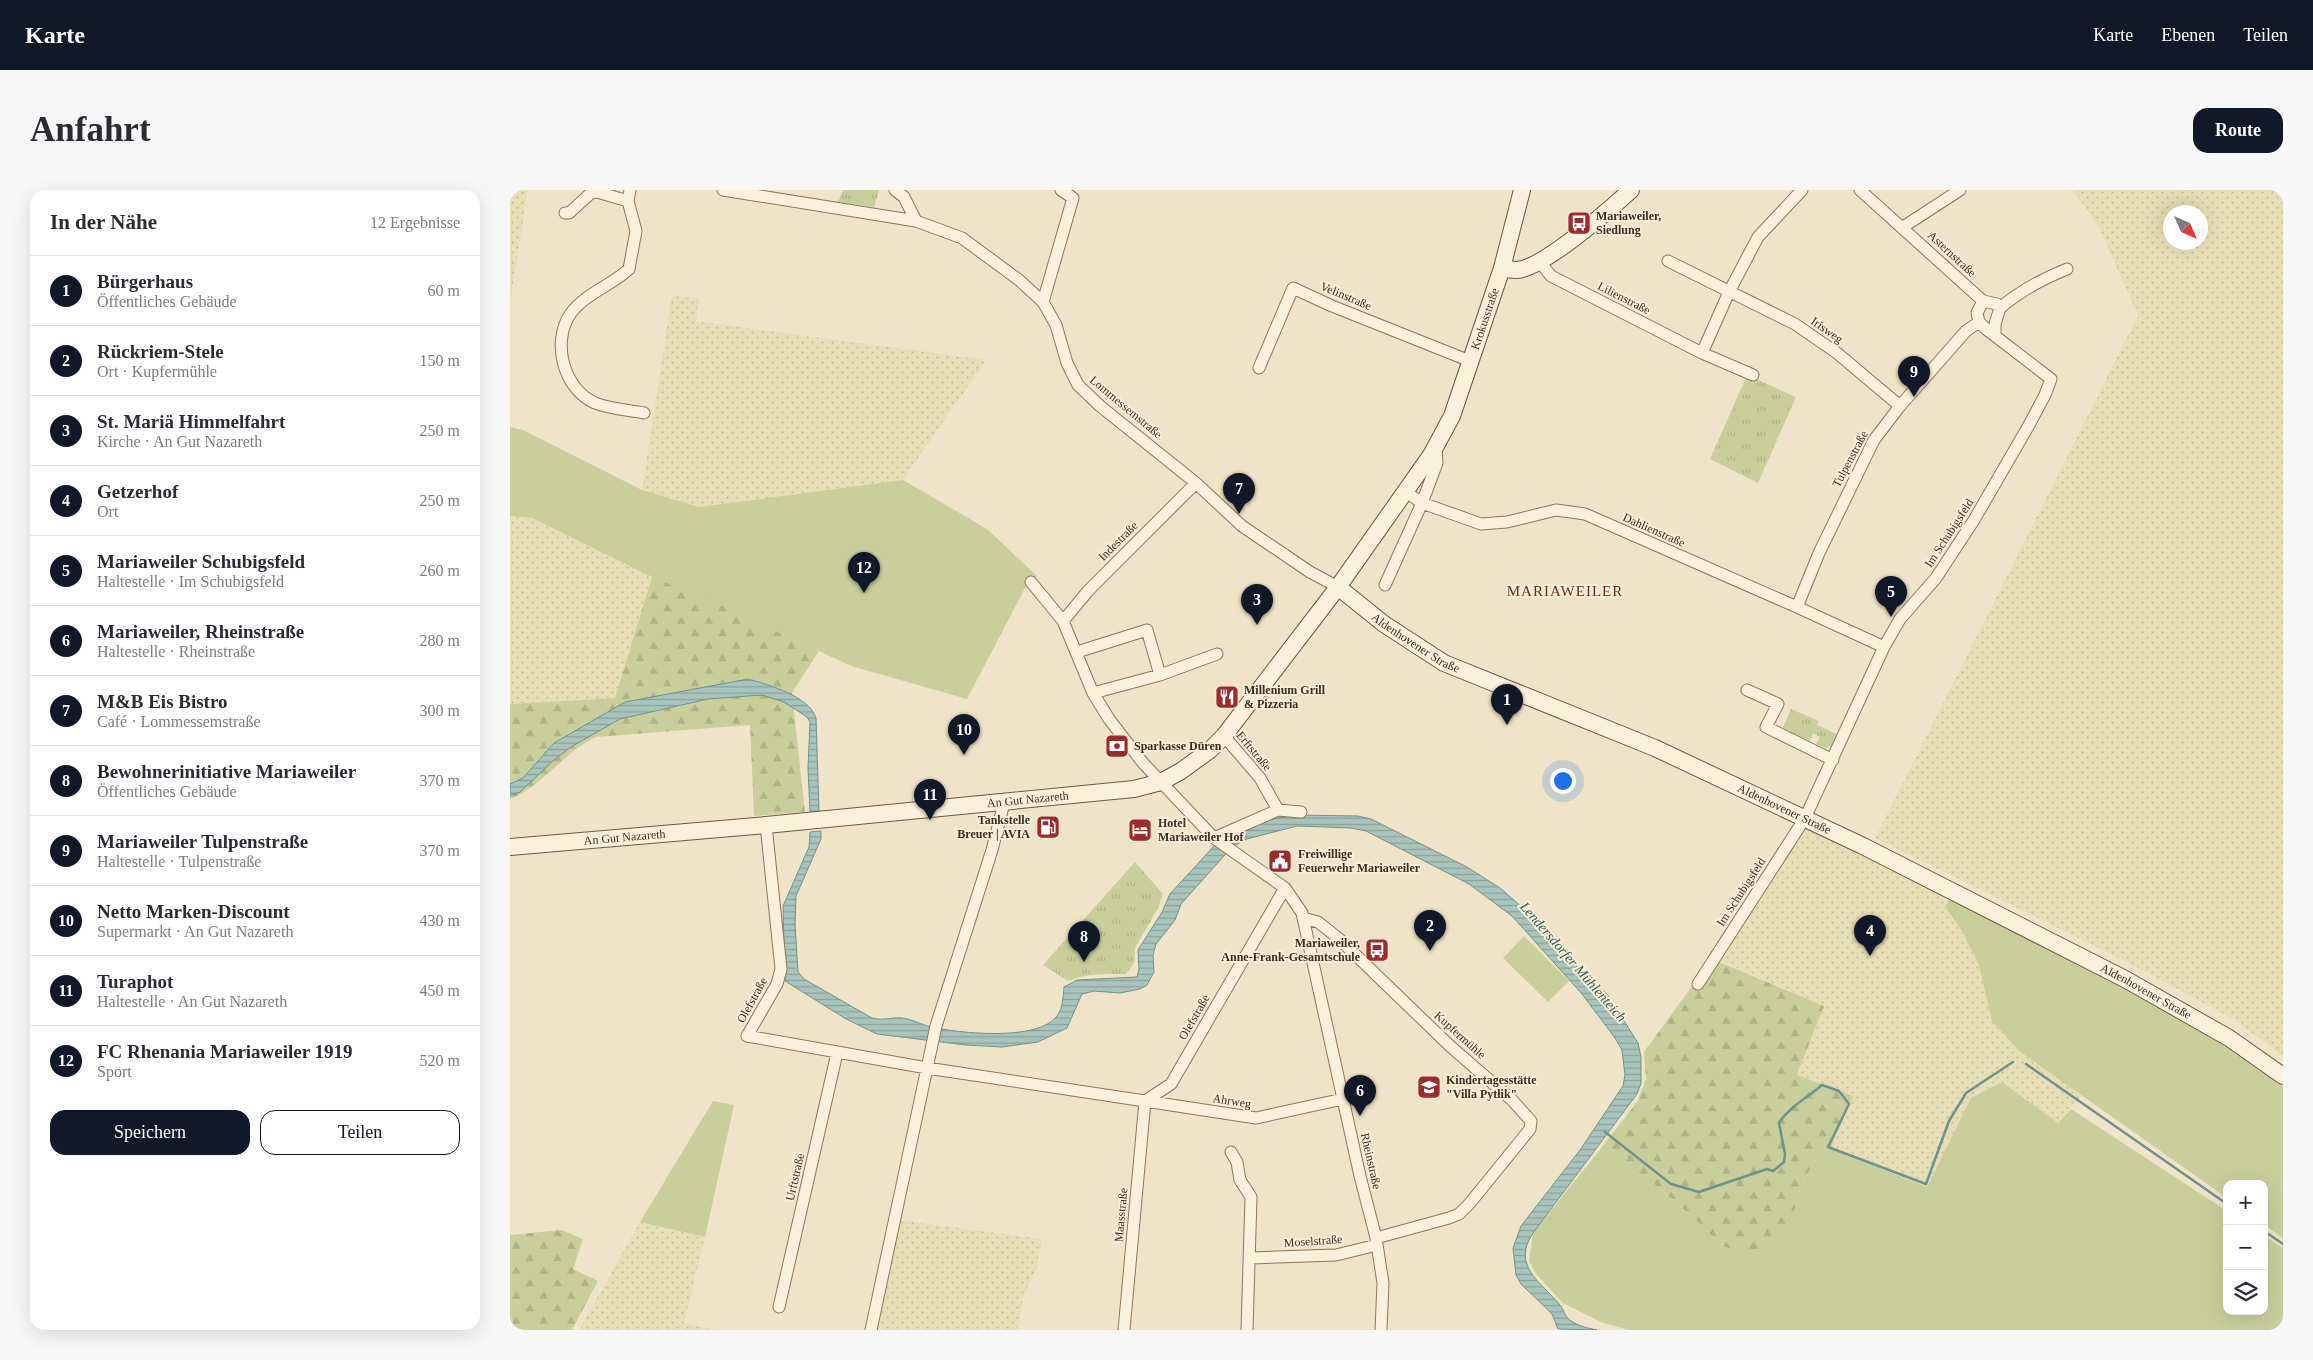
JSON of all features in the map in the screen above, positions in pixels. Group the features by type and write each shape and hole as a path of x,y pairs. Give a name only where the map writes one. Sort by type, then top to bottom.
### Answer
{"main road":[{"name":"Krokusstraße","path":"1338,587 1406,492 1452,416 1502,268 1522,190"},
{"path":"1502,268 1518,270 1540,262 1604,215 1631,190"},
{"name":"An Gut Nazareth","path":"510,847 1004,803 1134,789 1161,782 1193,764 1224,736 1338,587"},
{"name":"Aldenhovener Straße","path":"1338,587 1384,624 1444,662 1655,748 1805,818 2125,979 2229,1038 2283,1076"}],"street":[{"name":"Lommessemstraße","path":"723,190 916,221 962,238 1019,280 1043,302 1056,325 1067,363 1078,385 1100,406 1196,483 1242,526 1310,572 1338,587"},
{"path":"895,190 904,196 916,221"},
{"path":"1043,302 1073,198 1061,190"},
{"path":"1702,352 1729,292 1758,237 1802,190"},
{"name":"Asternstraße","path":"1860,190 1903,227 1983,302 1997,304 2000,308"},
{"name":"Asternstraße","path":"1903,227 1960,190"},
{"path":"565,214 570,213 592,193 629,196 636,230 630,269 590,296 571,313 562,333 562,353 566,372 577,389 594,402 644,413"},
{"path":"1668,261 1714,282 1729,292"},
{"name":"Lilienstraße","path":"1540,262 1551,276 1702,352 1753,374"},
{"path":"1995,335 1995,324 2000,308 2018,293 2042,279 2067,269"},
{"name":"Velinstraße","path":"1260,368 1293,288 1470,362"},
{"name":"Irisweg","path":"1729,292 1795,324 1837,354 1900,406"},
{"path":"1983,302 1977,313 1979,322 1995,335"},
{"name":"Tulpenstraße","path":"1797,606 1819,553 1874,440 1900,406 1966,330 1979,322"},
{"name":"Im Schubigsfeld","path":"1698,984 1805,818 1884,647 1906,609 1936,578 1974,520 2029,426 2048,387 2051,379 1995,335"},
{"name":"Krokusstraße","path":"1384,585 1422,503 1437,463 1436,445"},
{"name":"Indestraße","path":"1063,621 1088,590 1196,483"},
{"name":"Dahlienstraße","path":"1406,492 1422,503 1482,524 1507,522 1556,510 1585,514 1797,606 1884,647"},
{"path":"1031,582 1063,621 1093,693 1109,720 1161,782 1216,839 1285,888"},
{"path":"1077,652 1147,630 1160,674"},
{"path":"1093,693 1160,674 1217,654"},
{"path":"1747,690 1778,704 1766,728 1833,760"},
{"name":"Erftstraße","path":"1224,736 1260,778 1278,810"},
{"path":"871,1330 936,1026 992,850 1004,803"},
{"path":"1216,839 1278,810 1301,812"},
{"name":"Olefstraße","path":"766,825 781,969 777,984 748,1036 927,1068 1145,1102 1171,1084 1285,888"},
{"name":"Rheinstraße","path":"1285,888 1296,902 1303,918 1376,1241 1383,1283 1381,1330"},
{"name":"Kupfermühle","path":"1303,918 1318,922 1337,937 1450,1046 1512,1100 1531,1122 1530,1129 1459,1214 1376,1241"},
{"name":"Urftstraße","path":"779,1307 837,1053"},
{"name":"Ahrweg","path":"1145,1102 1256,1118 1344,1099"},
{"name":"Maasstraße","path":"1124,1330 1145,1102"},
{"path":"1231,1152 1237,1162 1240,1180 1251,1197 1251,1258 1247,1330"},
{"name":"Moselstraße","path":"1251,1258 1336,1256 1376,1241"}],"shaded area":[{"path":"510,190 528,190 510,302"},
{"path":"2073,190 2283,190 2283,1056 2238,1022 2133,965 1875,838 2138,316 2099,227"},
{"path":"672,295 699,299 696,321 986,360 903,480 699,507 642,490"},
{"path":"510,516 533,519 652,577 615,698 510,704"},
{"path":"1804,825 1940,893 1949,914 1962,931 1979,965 2019,1051 2082,1095 2058,1123 2002,1082 1971,1098 1927,1187 1830,1150 1853,1096 1797,1076 1824,1006 1718,960"},
{"path":"898,1220 1042,1239 1037,1268 1024,1295 1017,1330 873,1330"},
{"path":"640,1222 705,1237 684,1323 716,1330 579,1330"}],"green space":[{"path":"843,190 879,190 874,207 838,202"},
{"path":"1747,375 1796,397 1758,483 1710,459"},
{"path":"510,427 523,430 642,490 699,507 903,480 987,529 1037,576 1025,588 967,699 851,666 702,597 652,577 532,518 510,516"},
{"path":"652,577 703,597 819,651 792,693 805,812 754,816 750,725 596,737 584,743 533,786 510,799 510,704 615,698"},
{"path":"1791,709 1819,721 1817,725 1837,734 1832,746 1825,748 1816,744 1820,737 1813,734 1810,741 1784,730 1783,727"},
{"path":"1135,862 1163,894 1157,910 1135,948 1134,963 1126,974 1089,975 1068,981 1043,965"},
{"path":"1955,900 2127,988 2218,1038 2283,1087 2283,1238 2268,1228 2268,1180 2223,1180 2223,1195 2019,1051 1992,1021 1979,965 1962,931 1945,907 1948,901"},
{"path":"1524,936 1569,981 1548,1002 1503,958"},
{"path":"1710,958 1824,1006 1797,1075 1853,1096 1830,1150 1822,1146 1799,1190 1793,1215 1784,1234 1764,1254 1751,1255 1722,1246 1697,1221 1654,1184 1598,1152 1637,1102 1646,1079 1644,1052"},
{"path":"2002,1082 2058,1123 2071,1109 2223,1208 2223,1315 2268,1315 2268,1239 2283,1248 2283,1330 1629,1330 1603,1323 1563,1303 1537,1275 1529,1261 1533,1233 1598,1152 1654,1184 1697,1221 1722,1246 1764,1254 1784,1233 1793,1215 1799,1190 1822,1146 1927,1187 1971,1098"},
{"path":"713,1101 734,1105 705,1237 640,1222"},
{"path":"562,1230 583,1239 573,1269 598,1281 572,1330 510,1330 510,1235"}],"water":[{"path":"748,679 787,693 805,703 812,710 816,718 819,811 810,811 808,768 810,722 807,717 784,702 762,695 708,699 620,719 571,747 520,792 510,796 510,784 523,778 554,743 625,702"},
{"path":"1299,815 1358,816 1371,819 1467,867 1500,888 1539,922 1582,973 1607,994 1638,1043 1641,1057 1641,1083 1637,1094 1533,1233 1527,1245 1525,1255 1531,1273 1560,1305 1569,1319 1580,1326 1597,1330 1558,1329 1552,1314 1521,1284 1516,1275 1513,1248 1521,1226 1580,1150 1623,1086 1625,1075 1622,1050 1582,994 1512,916 1469,884 1366,831 1351,828 1297,826 1247,839 1232,847 1181,904 1175,920 1156,944 1153,955 1154,972 1147,985 1140,989 1120,993 1094,991 1082,994 1067,1028 1038,1042 1002,1047 966,1045 877,1034 846,1019 785,981 783,906 809,847 810,832 821,831 821,839 796,896 795,925 798,972 804,979 872,1018 902,1018 943,1029 997,1034 1033,1030 1047,1024 1059,1013 1064,987 1077,980 1137,977 1139,969 1138,950 1162,912 1170,894 1214,846 1232,831 1277,818"}],"waterway":[{"path":"1605,1132 1671,1184 1699,1192 1767,1169 1773,1171 1784,1162 1785,1154 1779,1123 1793,1107 1822,1085 1839,1091 1849,1104 1828,1147 1926,1184 1949,1121 1966,1093 2013,1062"},
{"path":"2026,1064 2223,1201"},
{"path":"2268,1234 2283,1244"}],"place":[{"name":"Mariaweiler, Siedlung","path":"1579,223"},
{"name":"Mariaweiler Tulpenstraße","path":"1914,397"},
{"name":"M&B Eis Bistro","path":"1239,514"},
{"name":"FC Rhenania Mariaweiler 1919","path":"864,593"},
{"name":"Mariaweiler Schubigsfeld","path":"1891,617"},
{"name":"St. Mariä Himmelfahrt","path":"1257,625"},
{"name":"Millenium Grill & Pizzeria","path":"1227,697"},
{"name":"Bürgerhaus","path":"1507,725"},
{"name":"Sparkasse Düren","path":"1117,746"},
{"name":"Netto Marken-Discount","path":"964,755"},
{"name":"Turaphot","path":"930,820"},
{"name":"Tankstelle Breuer | AVIA","path":"1048,827"},
{"name":"Hotel Mariaweiler Hof","path":"1140,830"},
{"name":"Freiwillige Feuerwehr Mariaweiler","path":"1280,861"},
{"name":"Mariaweiler, Anne-Frank-Gesamtschule","path":"1377,950"},
{"name":"Rückriem-Stele","path":"1430,951"},
{"name":"Getzerhof","path":"1870,956"},
{"name":"Bewohnerinitiative Mariaweiler","path":"1084,962"},
{"name":"Kindertagesstätte \"Villa Pytlik\"","path":"1429,1087"},
{"name":"Mariaweiler, Rheinstraße","path":"1360,1116"}],"district":[{"name":"MARIAWEILER","path":"1565,591"}],"water label":[{"name":"Lendersdorfer Mühlenteich","path":"1573,962"}]}
